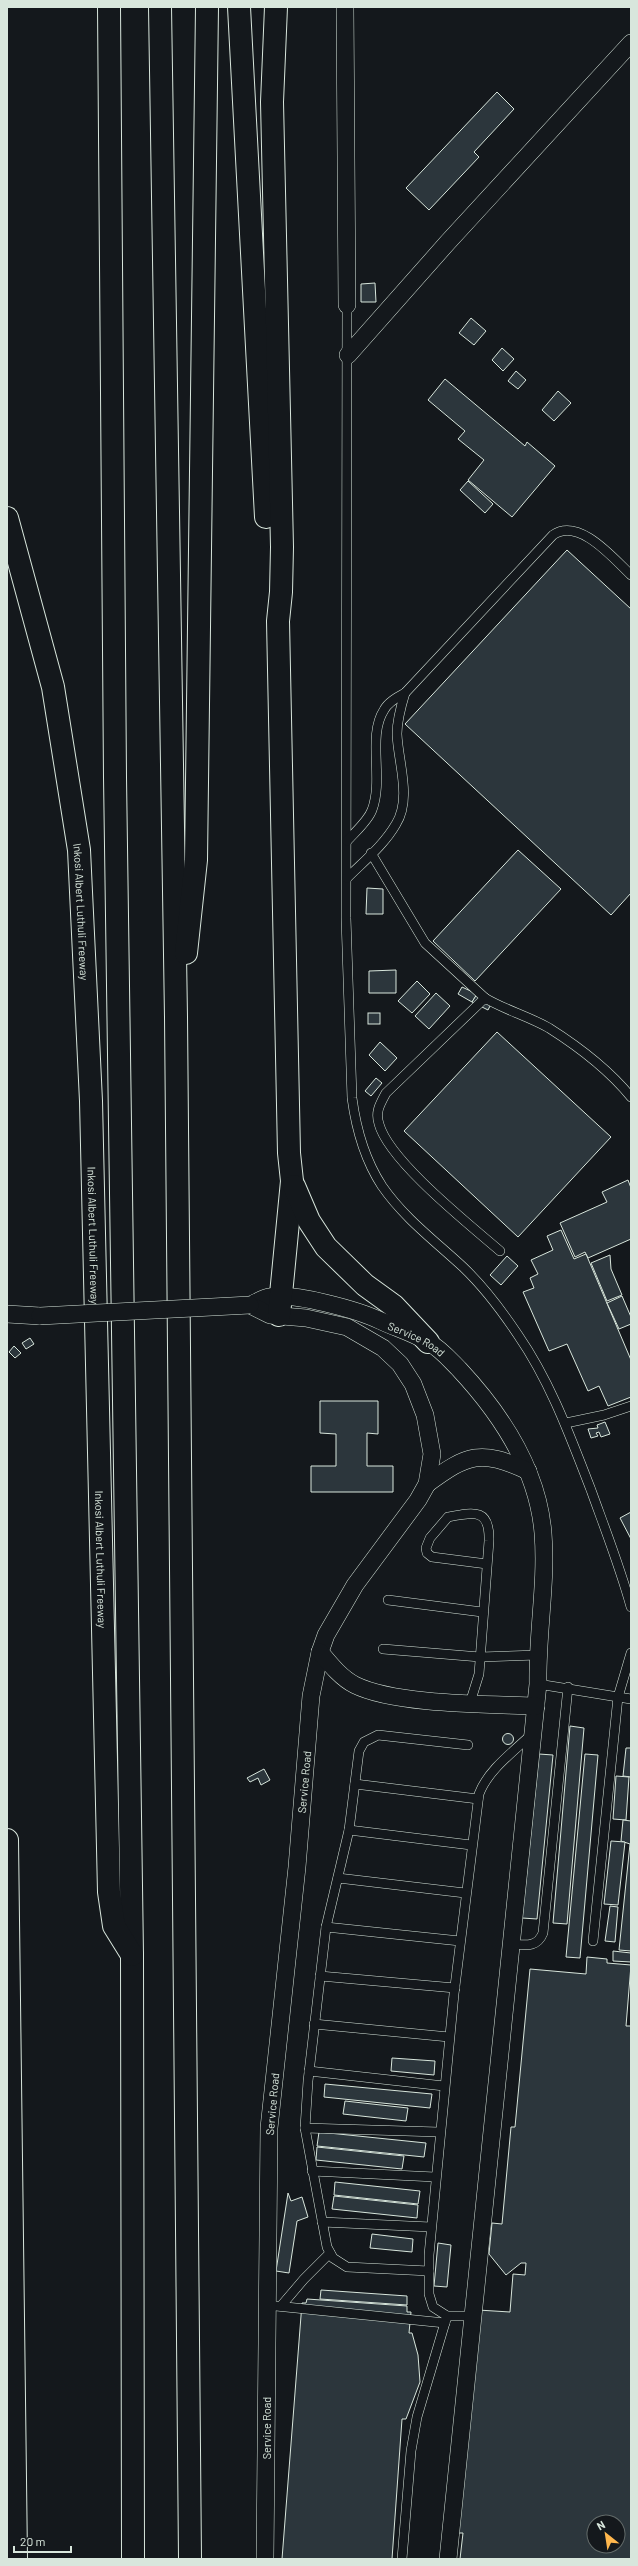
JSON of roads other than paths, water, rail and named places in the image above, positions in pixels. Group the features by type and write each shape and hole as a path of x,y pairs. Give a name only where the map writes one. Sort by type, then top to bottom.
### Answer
{"main road":[{"path":"109,7 115,769 132,1955 133,2559"},
{"path":"160,7 176,1017 190,2559"},
{"path":"176,1017 191,915 196,860 206,7"},
{"path":"239,7 268,553 273,599 278,621"},
{"path":"276,7 272,102 282,547 281,592 278,621 289,1153 292,1181 280,1306"},
{"name":"Inkosi Albert Luthuli Freeway","path":"7,518 53,687 79,850 91,1101 109,1892 114,1926 132,1955"},
{"path":"292,1181 309,1221 326,1247 365,1284 394,1306 428,1342"},
{"path":"7,1840 16,2559"}],"street":[{"path":"345,7 347,305"},
{"path":"348,356 448,242 631,44"},
{"name":"Service Road","path":"7,1314 32,1316 250,1305 270,1315 280,1306 314,1301 355,1310 428,1342 447,1357 468,1379 497,1416 521,1455 535,1489 543,1533 544,1564 538,1655 538,1684 448,2559"},
{"name":"Service Road","path":"265,2559 274,2305 269,2128 297,1867 311,1696 320,1652 326,1635 356,1585 406,1517 427,1484 432,1454 426,1422 413,1384 400,1364 383,1348 347,1327 280,1306"},
{"name":"Service Road","path":"7,1323 32,1316"},
{"name":"Service Road","path":"427,1484 460,1462 474,1457 501,1460 528,1471"},
{"path":"320,1652 338,1672 354,1684 369,1691 405,1698 536,1706"}],"lane":[{"path":"347,305 347,878 352,1098 355,1121 363,1146 382,1185 395,1202 464,1269 496,1303 546,1380 566,1423 622,1575 631,1607"},
{"path":"347,841 369,815 375,800 378,721 386,707 405,693 559,531 569,530 584,535 600,545 631,575"},
{"path":"347,878 397,824 402,813 403,789 397,735 398,721 405,693"},
{"path":"371,853 425,943 485,998 548,1028 585,1053 616,1079 631,1097"},
{"path":"485,998 391,1089 380,1103 377,1114 383,1136 410,1170 447,1206 500,1251"},
{"path":"566,1423 604,1415 631,1406"},
{"path":"470,1703 480,1674 482,1612 487,1564 490,1532 487,1521 481,1515 446,1517 427,1544 427,1553 432,1557 487,1564"},
{"path":"388,1600 482,1612"},
{"path":"383,1649 480,1657 538,1655"},
{"path":"593,1941 618,1697 631,1653"},
{"path":"538,1684 568,1687 631,1699"},
{"path":"511,1944 532,1945 539,1941 543,1933 568,1687"},
{"path":"446,2320 431,2304 429,2294 431,2227 454,1988 471,1845 478,1799 487,1779 533,1733"},
{"path":"429,2271 347,2267 339,2263 330,2253 322,2222 305,2128 309,2071 326,1927 349,1830 359,1751 364,1742 374,1736 468,1745"},
{"path":"355,1784 478,1799"},
{"path":"349,1830 471,1845"},
{"path":"338,1878 465,1893"},
{"path":"326,1927 460,1941"},
{"path":"320,1976 454,1988"},
{"path":"314,2024 449,2037"},
{"path":"309,2071 444,2086"},
{"path":"305,2128 439,2132"},
{"path":"312,2171 435,2178"},
{"path":"322,2222 431,2227"},
{"path":"274,2305 304,2279 330,2253"},
{"path":"274,2305 446,2320 473,2316"},
{"path":"402,2559 411,2451 417,2417 446,2320"}]}
